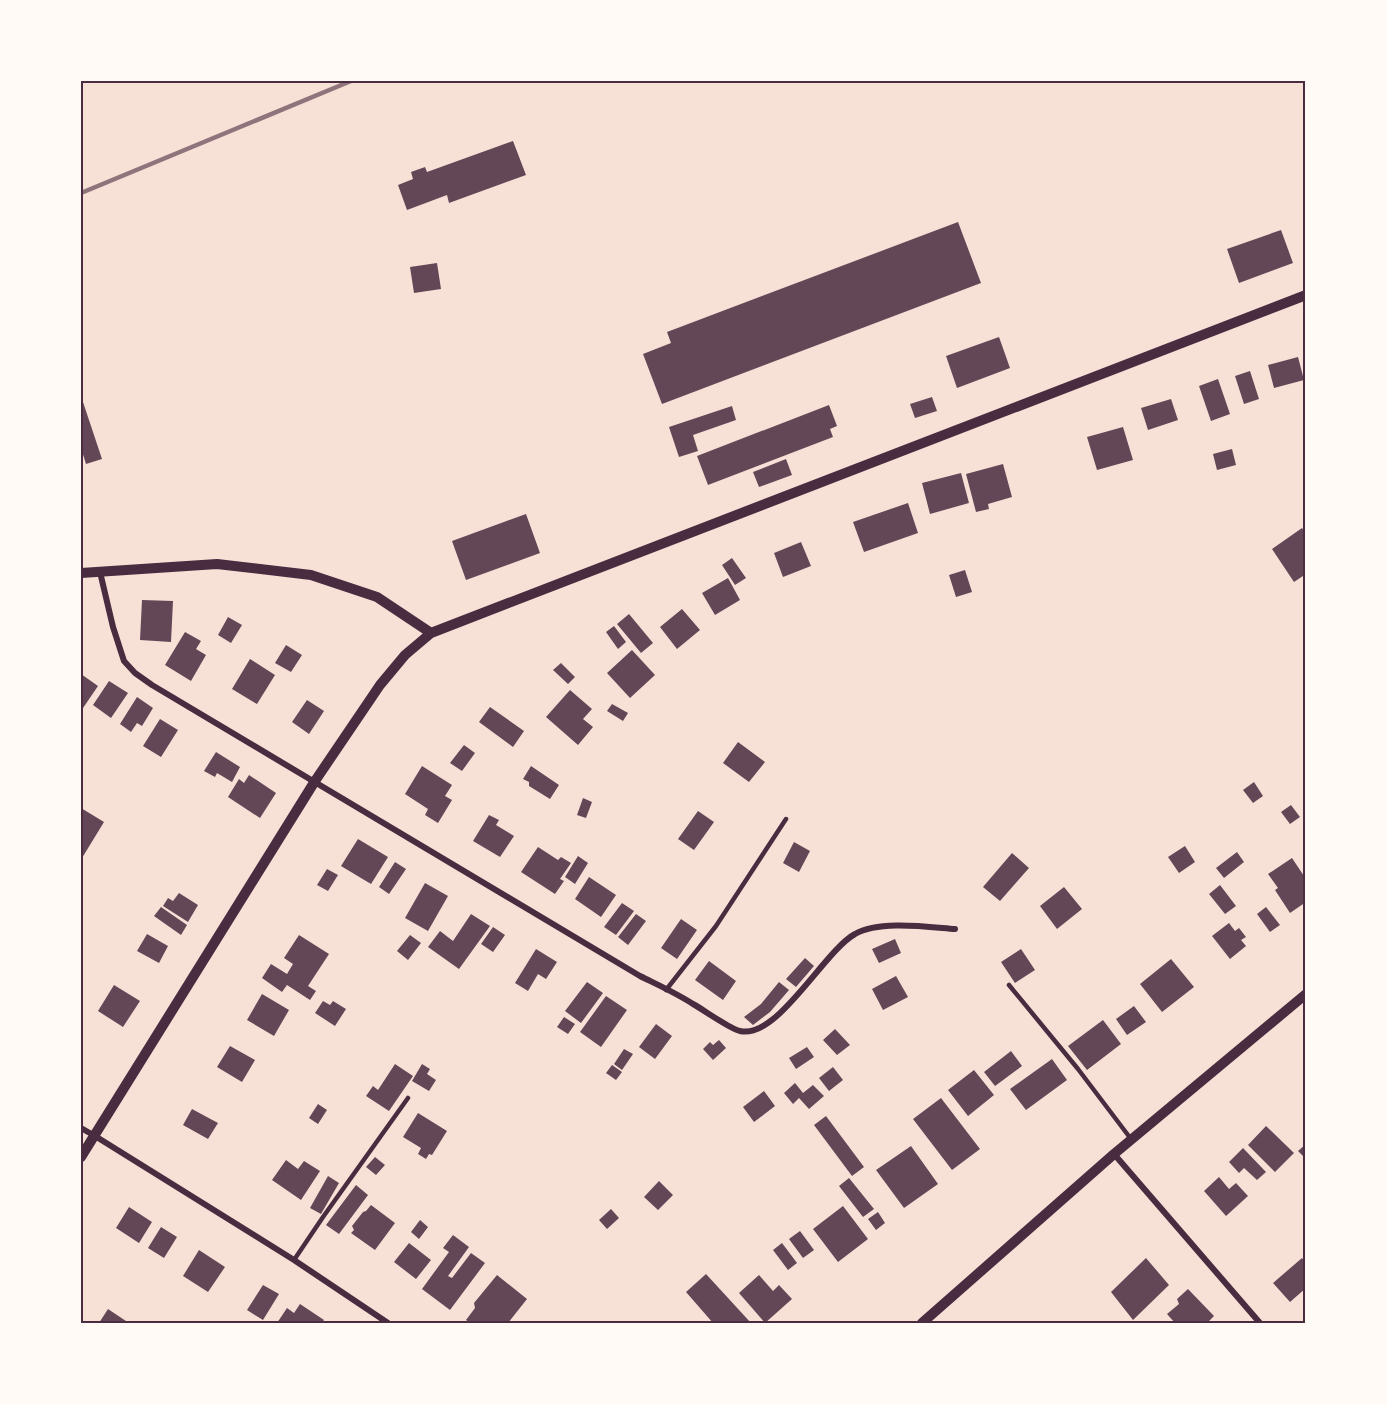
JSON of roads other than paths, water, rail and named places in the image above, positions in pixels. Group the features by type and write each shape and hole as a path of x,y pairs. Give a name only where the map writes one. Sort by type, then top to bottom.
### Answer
{"street":[{"path":"81,1157 315,781 380,685 405,655 432,633 1306,296"},
{"path":"81,573 217,564 311,574 377,597 432,633"},
{"path":"100,573 117,643 124,661 135,673 640,976 739,1031 753,1031 770,1022 791,1002 838,948 857,932 888,926 955,929"},
{"path":"922,1323 1131,1139 1306,994"},
{"path":"81,1128 294,1260 388,1323"},
{"path":"1114,1154 1260,1323"}],"lane":[{"path":"666,990 716,926 786,819"},
{"path":"1009,985 1078,1069 1131,1139"},
{"path":"294,1260 408,1098"}],"railway":[{"path":"81,193 351,81"}]}
